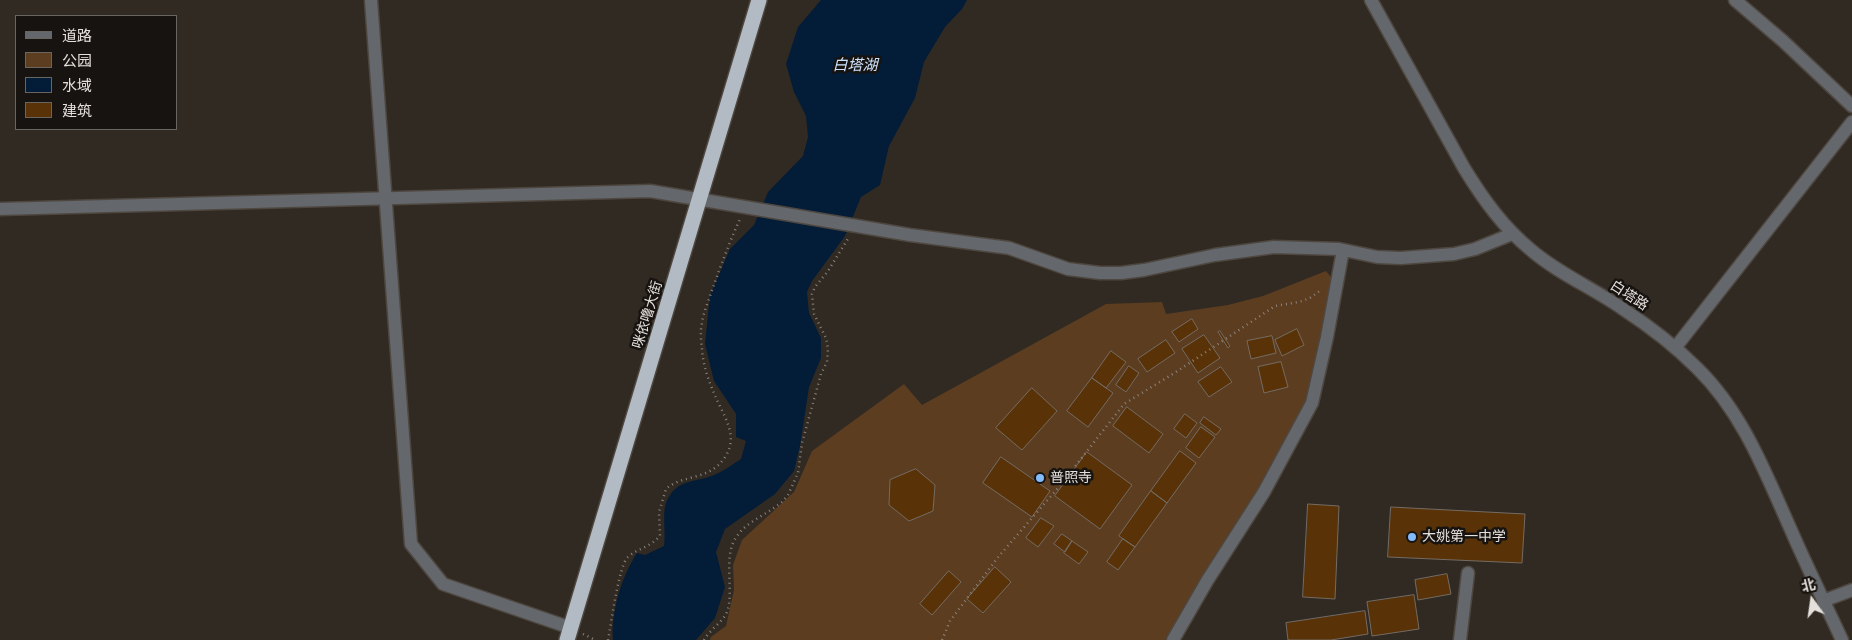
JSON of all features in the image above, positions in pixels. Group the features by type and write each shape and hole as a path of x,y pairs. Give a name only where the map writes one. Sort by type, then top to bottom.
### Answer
{"highway":[{"name":"咪依噜大街","path":"569,634 759,0"}],"street":[{"path":"371,0 411,544 443,584 569,634"},
{"name":"白塔路","path":"1371,0 1464,168 1489,206 1512,234 1552,266 1623,308 1675,348 1716,387 1739,421 1757,456 1842,640"},
{"path":"1735,0 1852,106"},
{"path":"1675,348 1852,122"},
{"path":"0,209 650,191 910,235 1009,248 1068,269 1100,273 1144,270 1215,255 1274,247 1312,247 1343,250 1378,258 1454,254 1475,249 1512,234"},
{"path":"1173,640 1206,581 1264,492 1312,403 1327,337 1343,250"},
{"path":"1460,640 1468,573"},
{"path":"1823,601 1852,590"}],"path":[{"path":"608,640 621,568 628,557 648,547 660,536 659,512 666,489 680,481 699,476 716,468 725,458 730,448 732,438 729,424 704,370 701,324 723,258 746,206"},
{"path":"704,640 728,609 730,584 728,575 733,543 748,525 788,496 798,472 802,443 821,374 827,362 828,349 826,338 814,314 812,294 814,287 828,271 857,226"},
{"path":"942,640 950,621 999,556 1058,488 1124,404 1274,306 1310,298 1324,286"}],"green space":[{"path":"1326,271 1335,282 1312,391 1259,492 1178,618 1168,640 710,640 711,637 726,626 734,590 733,565 742,540 794,492 812,451 904,384 922,405 1106,304 1162,302 1166,314 1228,305 1263,296"}],"water":[{"name":"白塔湖","path":"821,0 967,0 962,9 945,27 924,62 915,98 889,146 880,185 861,197 845,236 812,281 807,292 809,313 821,338 821,358 809,387 800,446 794,471 775,494 725,529 716,552 725,587 715,618 696,640 613,640 615,606 631,563 637,553 645,555 664,546 665,507 670,495 681,485 714,475 741,459 746,441 736,437 736,414 714,381 705,344 710,295 730,249 754,225 768,192 803,156 808,137 806,116 794,92 786,64 798,27"}],"building":[{"path":"1192,319 1198,329 1179,342 1172,332"},
{"path":"1297,329 1304,345 1282,356 1275,340"},
{"path":"1220,331 1230,346 1228,348 1218,332"},
{"path":"1204,335 1220,358 1198,373 1182,349"},
{"path":"1272,336 1276,353 1251,359 1247,341"},
{"path":"1166,340 1175,353 1147,372 1138,359"},
{"path":"1111,351 1126,362 1106,388 1092,378"},
{"path":"1281,362 1288,387 1264,393 1258,367"},
{"path":"1129,366 1139,373 1126,392 1116,385"},
{"path":"1221,367 1232,382 1209,397 1198,382"},
{"path":"1092,378 1113,393 1088,427 1067,411"},
{"path":"1032,388 1057,411 1022,450 996,428"},
{"path":"1127,407 1163,434 1149,453 1113,426"},
{"path":"1185,414 1197,423 1186,438 1174,429"},
{"path":"1204,417 1221,429 1216,435 1200,423"},
{"path":"1201,427 1215,437 1199,458 1186,448"},
{"path":"1180,451 1196,463 1167,503 1151,491"},
{"path":"1087,452 1132,485 1100,529 1055,496"},
{"path":"1001,457 1050,491 1032,517 983,483"},
{"path":"916,469 935,485 933,511 909,521 889,505 890,480"},
{"path":"1151,491 1167,503 1135,547 1119,536"},
{"path":"1308,504 1339,506 1335,599 1303,597"},
{"path":"1391,507 1525,514 1522,563 1388,557"},
{"path":"1041,518 1054,526 1038,547 1026,538"},
{"path":"1062,534 1072,541 1065,552 1054,544"},
{"path":"1123,539 1135,547 1118,570 1107,562"},
{"path":"1072,541 1088,552 1079,564 1064,553"},
{"path":"995,567 1011,582 983,613 967,599"},
{"path":"949,571 961,582 932,615 920,604"},
{"path":"1447,574 1451,594 1418,600 1415,580"},
{"path":"1414,595 1419,629 1372,636 1367,602"},
{"path":"1365,611 1368,634 1331,640 1288,640 1286,623"}],"place":[{"name":"普照寺","path":"1040,478"},
{"name":"大姚第一中学","path":"1412,537"}]}
